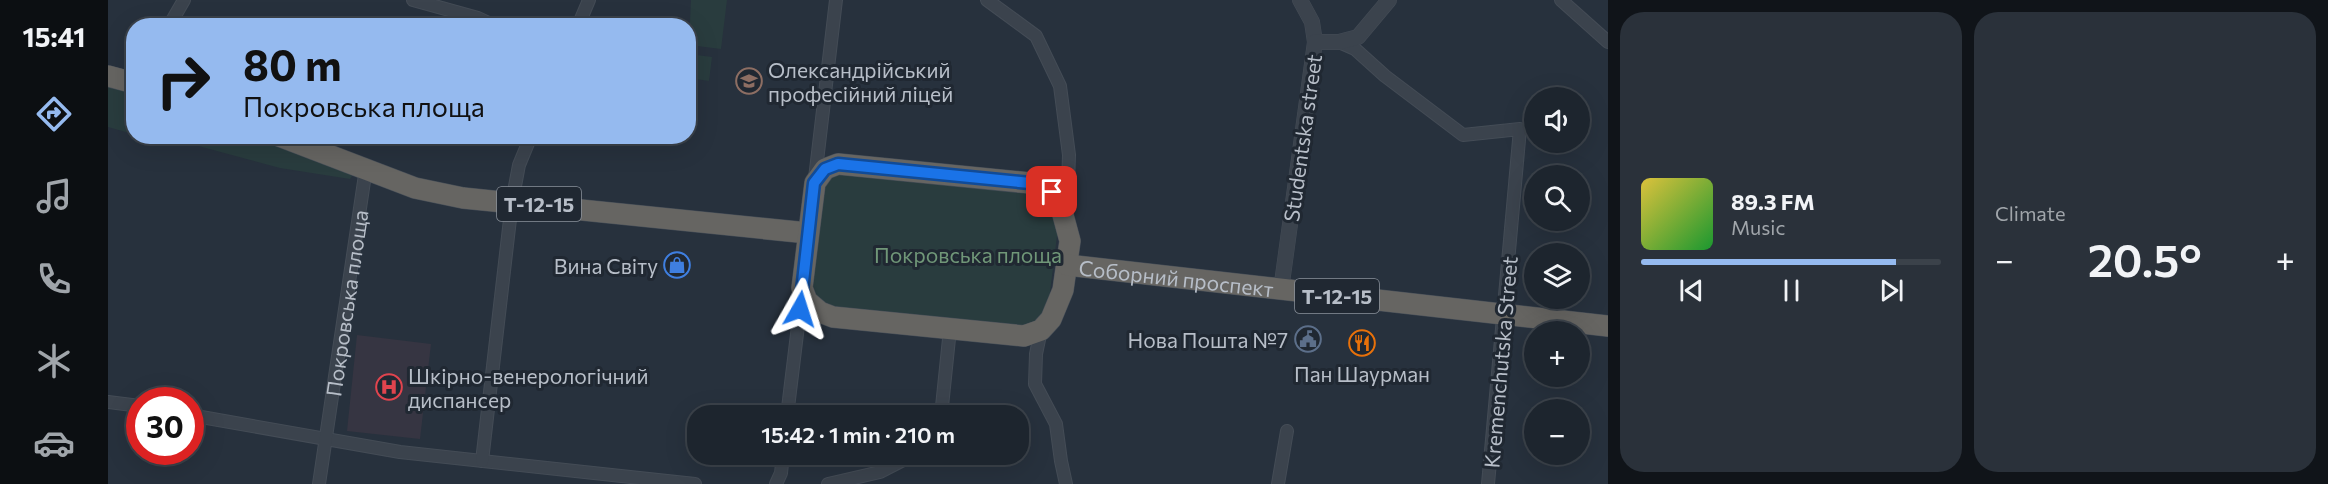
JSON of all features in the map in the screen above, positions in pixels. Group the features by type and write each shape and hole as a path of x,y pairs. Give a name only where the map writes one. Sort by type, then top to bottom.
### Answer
{"highway":[{"path":"108,76 126,80"},
{"name":"Т-12-15","path":"301,144 416,188 463,198 808,233"},
{"path":"838,164 1040,184 1052,192 1060,204 1066,222 1070,241 1063,290 1051,319 1041,330 1024,336 833,317 820,312 807,301 802,288 814,183 825,169 838,164"},
{"name":"Соборний проспект","path":"1067,265 1608,326"}],"street":[{"path":"174,18 184,0"},
{"path":"413,0 478,18"},
{"path":"581,18 589,0"},
{"path":"814,183 836,0"},
{"path":"987,0 1036,36 1060,86 1069,155 1066,222"},
{"path":"1300,0 1312,22 1315,42"},
{"name":"Studentska street","path":"1281,290 1315,42 1339,42 1358,37 1389,0"},
{"path":"1561,0 1608,42"},
{"name":"Kremenchutska Street","path":"1339,42 1355,49 1385,76 1463,135 1520,129 1488,484"},
{"path":"482,461 512,202 519,165 528,144"},
{"name":"Покровська площа","path":"319,484 366,168"},
{"path":"788,405 802,288"},
{"path":"943,405 950,329"},
{"path":"1041,330 1036,354 1035,384 1056,424 1060,461 1066,484"},
{"path":"108,402 126,404"},
{"path":"204,417 400,452 695,484"},
{"path":"1278,484 1287,431"},
{"path":"776,484 782,465"},
{"path":"828,484 880,472 894,465"}],"shaded area":[{"name":"Шкірно-венерологічний диспансер","path":"357,335 431,344 420,439 347,431"}],"green space":[{"path":"691,0 727,0 721,49 696,46 696,18 690,18"},
{"path":"696,55 712,57 709,81 696,79"},
{"path":"108,83 126,89 126,132 108,127"},
{"path":"191,144 275,144 333,164 346,170 352,176 350,179 280,168"},
{"name":"Покровська площа","path":"846,170 1037,188 1059,220 1047,316 1037,327 834,311 818,300 808,284 819,190 831,177"}],"place":[{"name":"Олександрійський професійний ліцей","path":"749,81"},
{"name":"Вина Світу","path":"677,265"},
{"name":"Нова Пошта №7","path":"1308,339"},
{"name":"Пан Шаурман","path":"1362,343"},
{"name":"Шкірно-венерологічний диспансер","path":"389,387"}],"route":[{"path":"800,309 814,183 825,169 838,164 1040,184 1052,192"}]}
